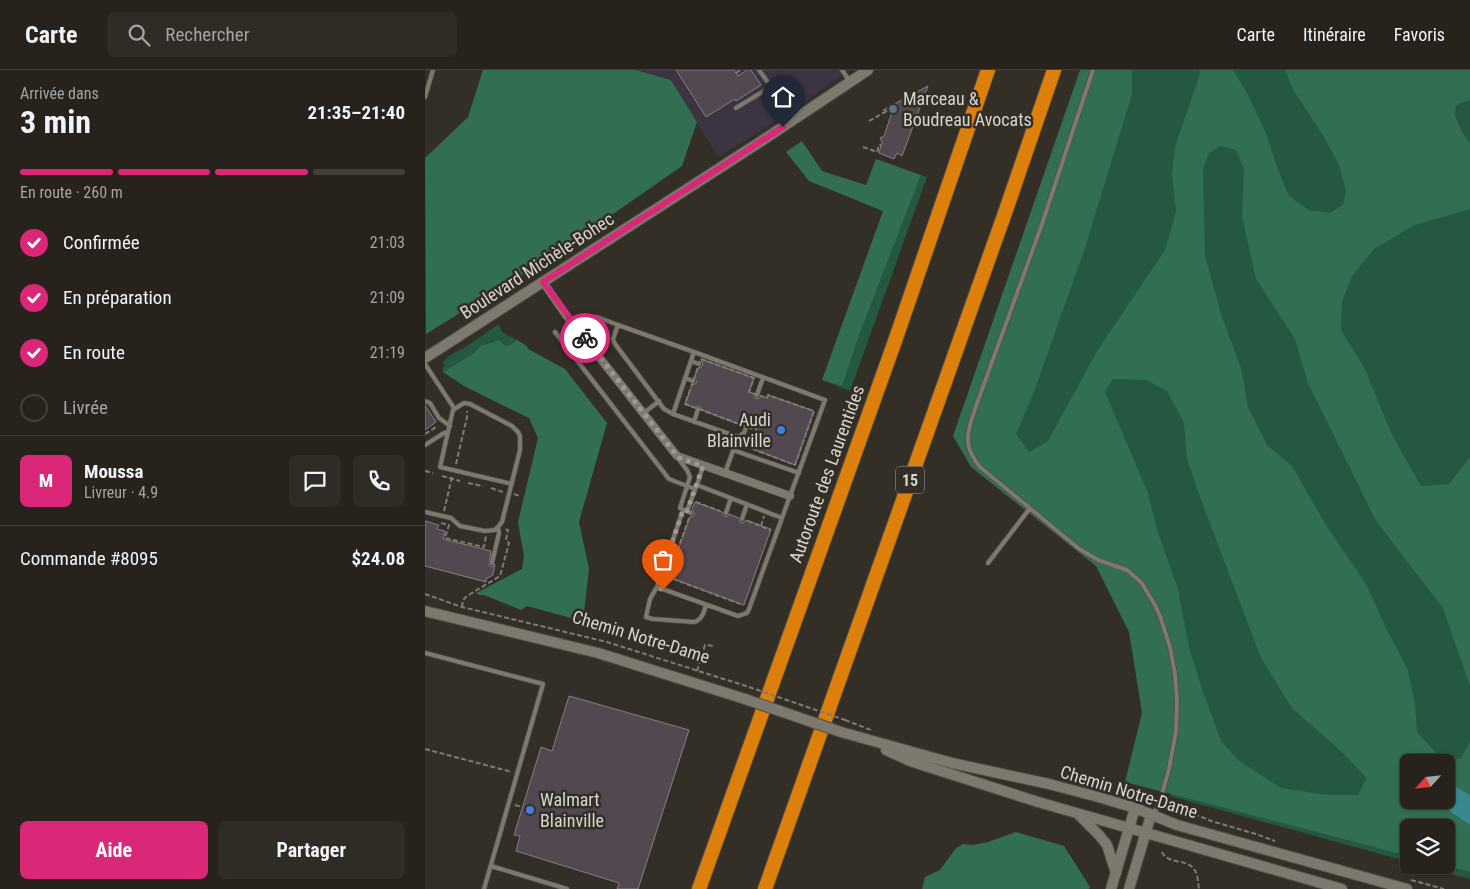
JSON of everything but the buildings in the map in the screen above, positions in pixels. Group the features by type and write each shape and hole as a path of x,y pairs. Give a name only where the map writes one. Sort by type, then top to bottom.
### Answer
{"highway":[{"name":"Autoroute des Laurentides","path":"699,889 895,341 988,70"},
{"name":"15","path":"765,889 1016,183 1054,70"}],"street":[{"name":"Boulevard Michèle-Bohec","path":"425,358 795,120 868,70"},
{"path":"543,282 643,413 680,458 790,496"},
{"name":"Chemin Notre-Dame","path":"425,611 598,653 745,699 841,732 953,763 1057,786 1135,808 1177,825 1407,884"},
{"name":"Chemin Notre-Dame","path":"841,732 910,761 1078,814 1342,889"},
{"path":"1111,889 1135,808"},
{"path":"1078,814 1107,845 1116,874"},
{"path":"1129,889 1151,815"}],"lane":[{"path":"425,97 433,70"},
{"path":"759,70 795,120"},
{"path":"842,70 851,82"},
{"path":"1093,70 1041,227 967,436 970,452 980,467 1078,548 1098,560 1121,567 1134,576 1147,590 1160,616 1170,647 1175,674 1177,717 1169,769 1158,808 1151,815"},
{"path":"736,108 772,86"},
{"path":"597,317 825,400 747,613 735,616 657,587"},
{"path":"618,325 613,338 615,344 667,411 737,437 744,434 747,425"},
{"path":"555,332 669,479 731,498 782,518"},
{"path":"673,414 694,352"},
{"path":"691,361 699,364"},
{"path":"425,364 454,408 440,467 511,484"},
{"path":"685,378 693,381"},
{"path":"757,395 763,378"},
{"path":"425,401 430,403 439,418 450,426"},
{"path":"643,413 659,401"},
{"path":"425,512 451,518 458,525 479,530 490,531 498,528 502,522 521,445 520,436 512,426 470,404 464,403 454,408"},
{"path":"695,422 698,409"},
{"path":"425,445 448,432"},
{"path":"725,473 737,437"},
{"path":"733,450 799,473"},
{"path":"674,452 690,477 685,511"},
{"path":"703,466 657,587 650,599 646,617 694,622 702,616 706,606"},
{"path":"725,513 731,498"},
{"path":"742,519 747,504"},
{"path":"988,563 1030,508"},
{"path":"492,562 499,533 498,528"},
{"path":"425,653 543,684 484,889"},
{"path":"491,866 567,889"}],"path":[{"path":"736,73 740,70"},
{"path":"869,121 887,111"},
{"path":"863,147 877,152 879,145 881,145"},
{"path":"693,381 701,359 753,378 749,392"},
{"path":"756,430 750,448 795,465 814,411 768,395 767,398"},
{"path":"456,465 467,410"},
{"path":"425,434 439,425 439,422"},
{"path":"425,471 433,473"},
{"path":"443,512 453,474"},
{"path":"442,476 460,481"},
{"path":"469,483 483,486"},
{"path":"491,488 505,492"},
{"path":"514,494 520,496"},
{"path":"725,513 695,502 685,511 668,577 744,605"},
{"path":"761,526 766,512"},
{"path":"742,519 771,529 768,538"},
{"path":"441,523 449,525 445,538 484,547 485,544"},
{"path":"462,607 463,600 467,596 500,576 509,543 506,540"},
{"name":"Chemin Notre-Dame","path":"425,594 462,607 625,648 749,687 845,720"},
{"path":"697,671 705,645 714,646"},
{"path":"425,749 517,774"},
{"name":"Chemin Notre-Dame","path":"1165,804 1279,843"},
{"path":"1162,852 1164,857 1169,860 1193,867 1196,872 1199,889"},
{"path":"1407,884 1444,889"}],"shaded area":[{"path":"636,70 850,70 781,118 718,157 671,80"}],"green space":[{"path":"483,70 636,70 671,80 697,122 682,166 557,253 426,334 425,158 468,117"},
{"path":"1080,70 1132,70 1132,94 1085,248 1034,392 1016,434 1029,452 1048,441 1097,351 1165,250 1176,212 1172,174 1175,147 1200,74 1199,70 1233,70 1247,93 1266,133 1289,196 1309,210 1330,213 1343,205 1346,191 1339,165 1324,137 1294,91 1285,70 1470,70 1470,100 1456,105 1455,116 1462,132 1470,143 1470,209 1415,225 1374,249 1352,276 1342,302 1341,330 1364,367 1392,435 1421,486 1449,484 1470,457 1470,686 1443,608 1376,521 1308,383 1295,339 1256,279 1242,217 1244,169 1236,150 1221,146 1209,153 1203,169 1205,256 1222,317 1241,368 1248,407 1267,445 1292,466 1326,525 1367,586 1407,668 1415,703 1417,732 1437,754 1400,754 1400,809 1449,809 1470,825 1470,872 1455,868 1455,819 1400,819 1400,854 1125,782 1142,713 1129,632 1096,566 971,467 953,436","holes":["1113,379 1146,380 1167,391 1184,423 1187,459 1261,658 1292,708 1344,754 1367,778 1358,795 1328,795 1281,788 1238,760 1221,741 1189,647 1178,589 1157,530 1148,493 1105,392"]},
{"path":"1090,70 1470,70 1470,879 1452,874 1455,874 1455,819 1400,819 1400,860 1170,796 1181,745 1151,599 978,413"},
{"path":"802,141 822,171 866,185 876,159 921,175 857,341 842,386 822,380 883,211 809,181 786,152"},
{"path":"921,175 927,177 850,391 822,380 842,385"},
{"path":"499,324 502,332 517,340 505,346 494,341 480,346 474,353 443,372 442,368 445,366 443,362 447,357"},
{"path":"499,340 505,346 517,340 527,346 528,349 565,369 607,423 579,522 589,569 582,621 527,606 521,610 476,593 522,569 524,556 518,522 538,438 529,418 464,386 443,372 474,353 480,346"},
{"path":"1470,742 1470,795 1455,786 1455,758 1460,759"},
{"path":"1016,832 1064,846 1090,887 1089,889 922,889 925,877 940,870 956,848 963,844 972,845 988,842"}],"water":[{"path":"1455,786 1470,795 1470,825 1449,809 1455,809"}],"way so far":[{"path":"585,338 674,452 680,458 703,466 687,511 683,510 657,587 663,590"}],"place":[{"name":"Marceau & Boudreau Avocats","path":"893,109"},
{"name":"Audi Blainville","path":"781,430"},
{"name":"Walmart Blainville","path":"530,810"}],"route":[{"path":"585,338 543,282 783,127"}]}
